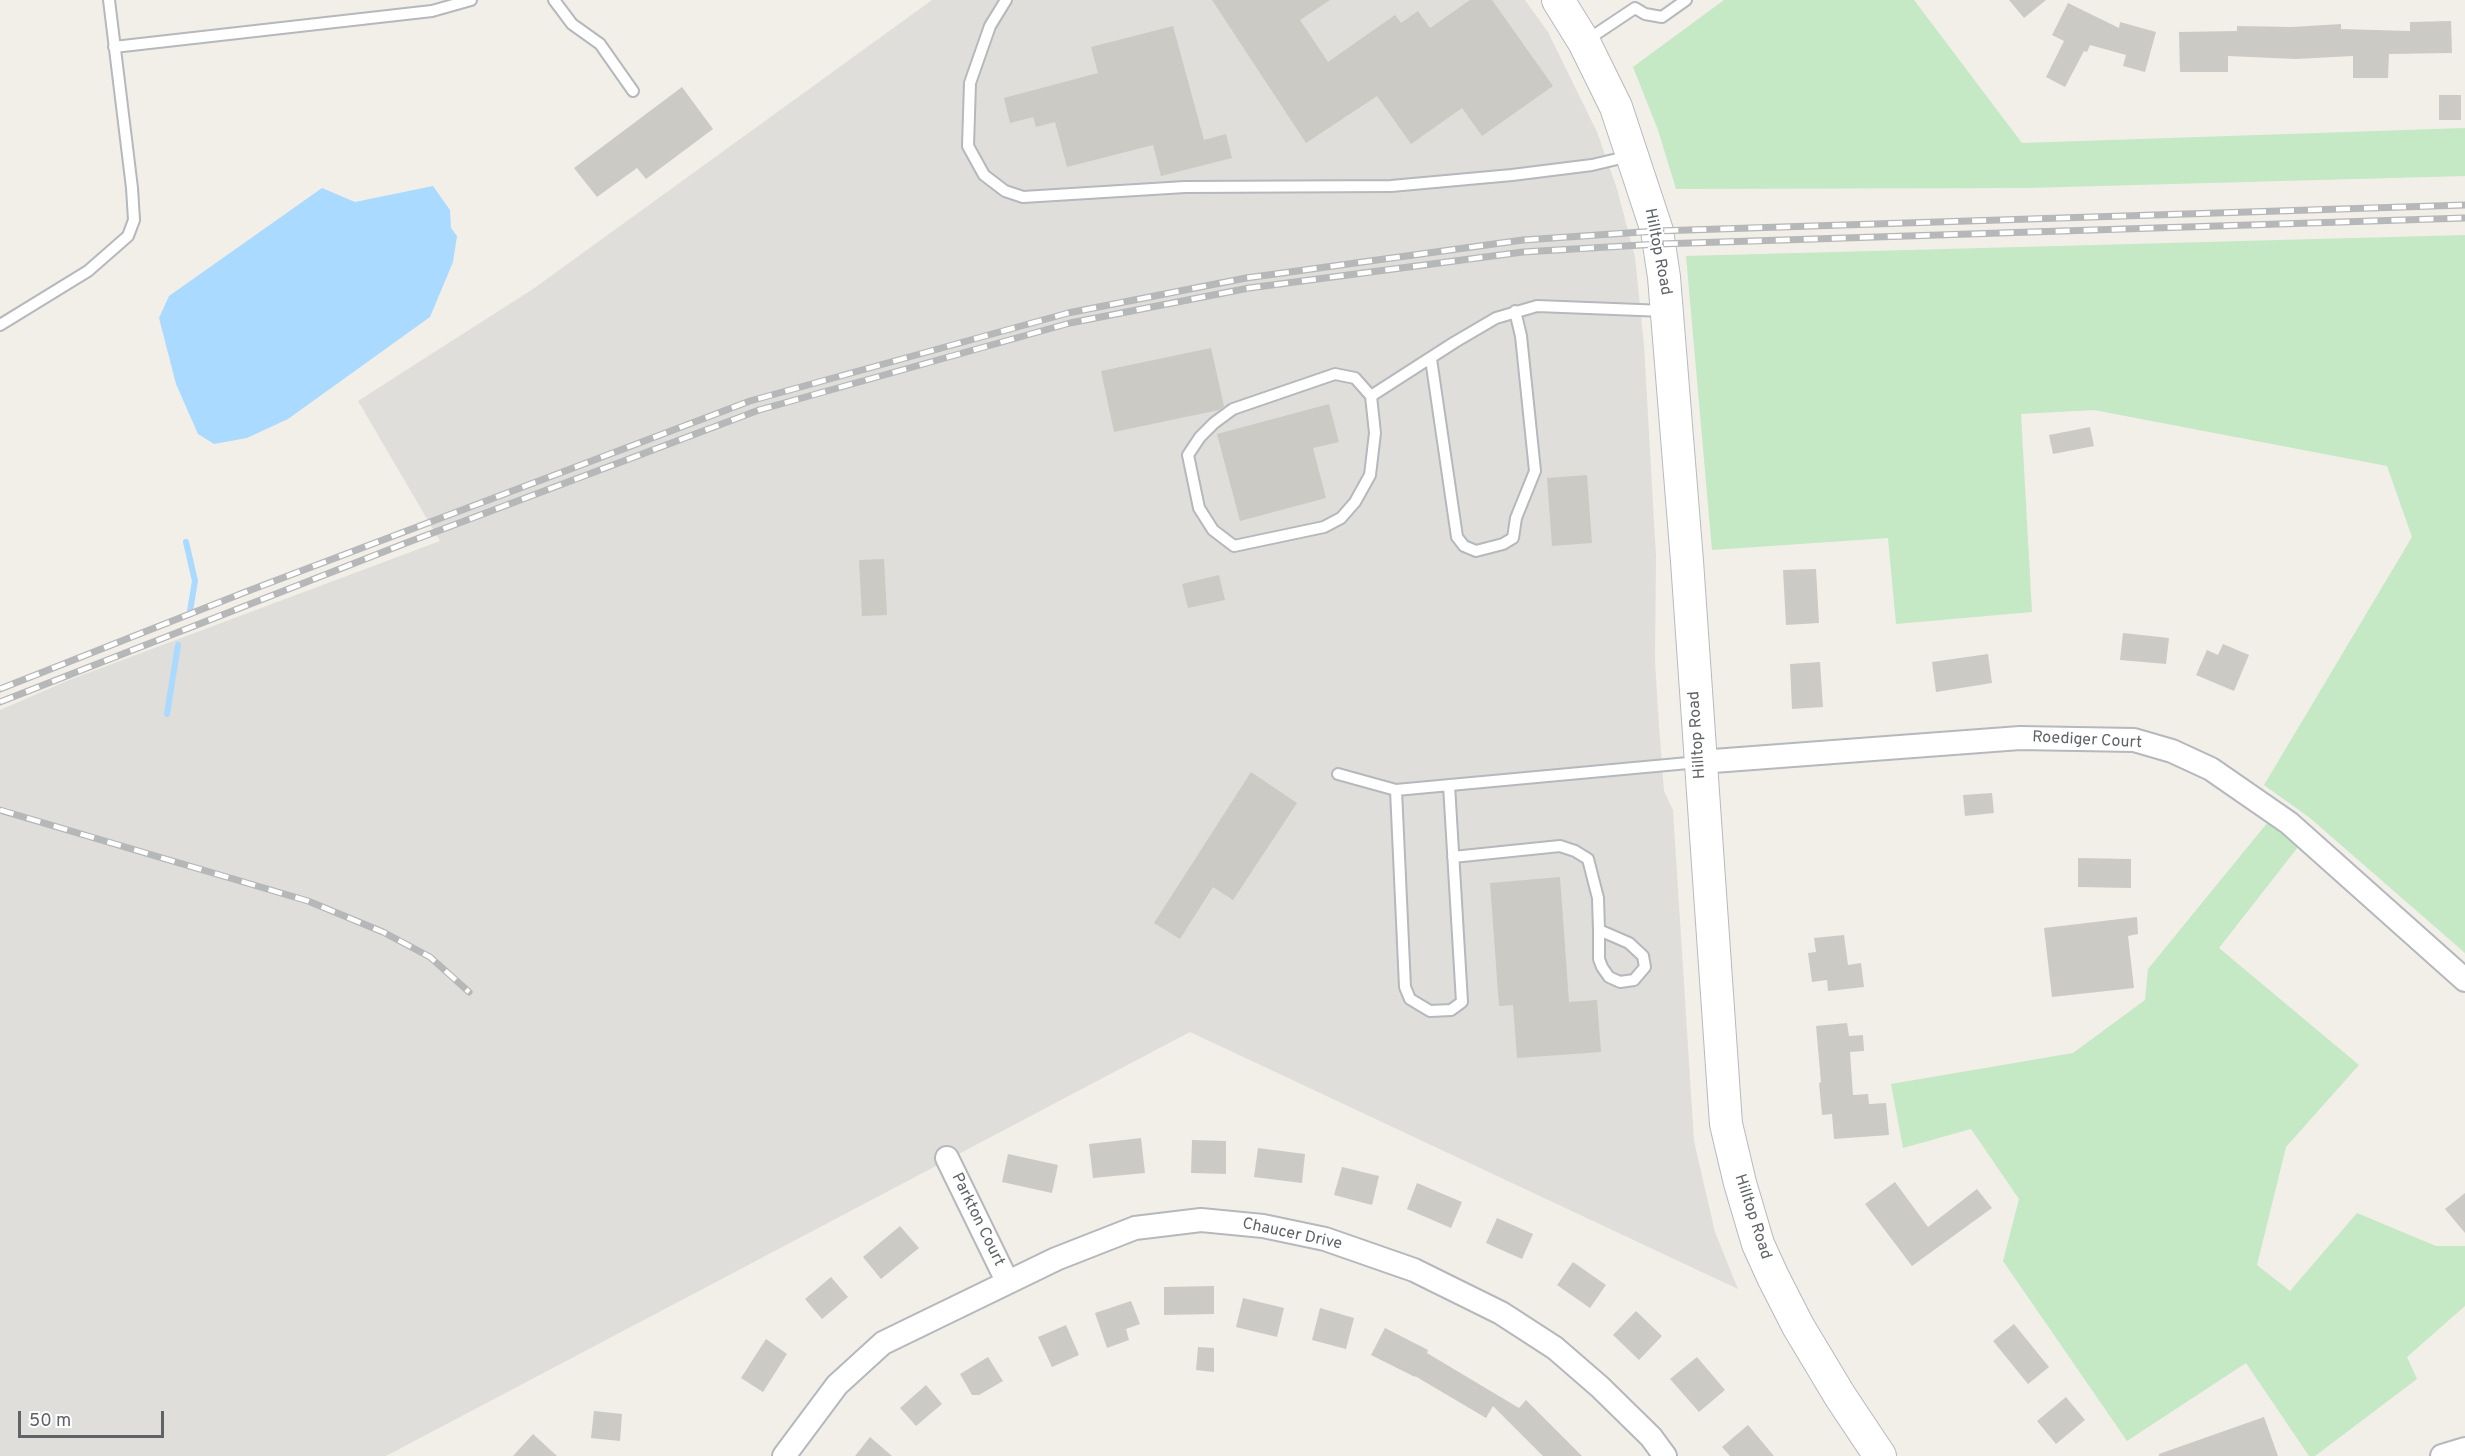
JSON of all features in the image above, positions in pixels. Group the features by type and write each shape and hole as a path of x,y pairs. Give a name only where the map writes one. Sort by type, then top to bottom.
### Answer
{"main road":[{"name":"Hilltop Road","path":"1558,0 1584,42 1616,107 1657,231 1668,311 1726,1124 1758,1244 1773,1278 1798,1326 1840,1396 1880,1456"}],"street":[{"name":"Roediger Court","path":"1700,762 2019,738 2093,738 2144,743 2172,751 2211,769 2289,823 2465,980"},
{"name":"Parkton Court","path":"947,1158 1007,1281"},
{"name":"Chaucer Drive","path":"784,1456 837,1385 883,1343 1056,1258 1135,1228 1201,1220 1263,1226 1325,1239 1414,1270 1501,1313 1555,1348 1600,1387 1651,1437 1665,1456"},
{"path":"2442,1456 2465,1449"}],"lane":[{"path":"0,325 88,271 128,236 134,220 109,0"},
{"path":"114,47 432,11 471,0"},
{"path":"554,0 572,24 600,44 633,91"},
{"path":"1006,0 990,26 970,83 968,146 984,175 1005,191 1023,197 1185,188 1391,186 1592,165 1633,155"},
{"path":"1584,42 1633,4 1645,14 1662,17 1686,0"},
{"path":"1371,396 1455,342 1496,318 1515,311 1537,306 1668,311"},
{"path":"1431,359 1457,537 1464,546 1476,551 1503,544 1513,538 1516,518 1535,471 1521,336 1515,311"},
{"path":"1335,374 1355,378 1371,396 1375,433 1370,475 1355,502 1341,518 1324,527 1234,546 1214,530 1198,508 1188,455 1200,437 1214,423 1233,409 1335,374"},
{"path":"1338,774 1396,790 1700,762"},
{"path":"1396,790 1405,987 1410,999 1430,1011 1451,1010 1462,1002 1449,785"},
{"path":"1454,857 1560,846 1588,859 1598,898 1599,930 1602,967 1609,977 1620,981 1634,980 1646,967 1643,956 1629,943 1599,930"}],"shaded area":[{"path":"932,0 1525,0 1548,32 1597,132 1617,189 1635,257 1644,345 1656,556 1655,661 1659,725 1664,791 1673,810 1694,1141 1715,1232 1738,1289 1190,1032 386,1456 0,1456 0,710 69,680 440,541 358,401 533,289"}],"green space":[{"path":"1724,0 1914,0 2022,143 2465,128 2465,176 2027,188 1676,189 1658,130 1633,67"},
{"path":"2465,235 2465,953 2310,818 2264,785 2412,537 2387,466 2094,410 2021,414 2032,612 1896,624 1888,538 1712,550 1686,256"},
{"path":"2268,822 2298,847 2219,948 2359,1065 2286,1147 2257,1265 2290,1291 2357,1213 2436,1246 2465,1246 2465,1306 2407,1357 2417,1379 2315,1456 2309,1456 2246,1363 2127,1441 2003,1261 2019,1199 1971,1129 1903,1148 1891,1084 2073,1053 2145,1000 2148,969"}],"water":[{"path":"433,186 450,210 451,228 457,236 453,262 430,317 288,419 247,438 214,444 198,434 176,384 159,318 169,296 322,188 355,202"}],"building":[{"path":"1212,0 1330,0 1300,20 1328,62 1395,15 1401,23 1418,11 1430,28 1470,0 1492,0 1553,86 1482,136 1462,108 1411,144 1377,96 1306,143"},
{"path":"2009,0 2046,0 2024,18"},
{"path":"2068,3 2119,28 2120,22 2156,32 2145,72 2123,66 2126,55 2090,45 2087,52 2084,51 2065,87 2046,77 2064,41 2052,35"},
{"path":"2451,21 2452,53 2389,54 2388,78 2353,78 2353,56 2296,59 2228,56 2228,72 2180,72 2179,32 2237,31 2237,26 2292,27 2341,24 2341,29 2410,31 2410,22"},
{"path":"1173,26 1204,140 1226,134 1232,158 1161,176 1153,145 1067,167 1055,122 1036,127 1033,117 1010,123 1004,98 1098,73 1091,47"},
{"path":"682,87 713,129 646,179 637,168 597,197 574,168"},
{"path":"2439,95 2461,95 2461,120 2439,120"},
{"path":"1211,348 1224,406 1219,410 1114,432 1101,371"},
{"path":"1329,404 1339,442 1313,448 1326,498 1240,521 1217,434"},
{"path":"2090,427 2094,446 2053,454 2049,435"},
{"path":"1587,475 1592,543 1552,546 1547,478"},
{"path":"884,559 887,615 862,616 859,560"},
{"path":"1816,569 1819,623 1786,625 1783,570"},
{"path":"1219,575 1225,600 1188,608 1182,584"},
{"path":"2123,633 2169,638 2166,664 2120,660"},
{"path":"2223,644 2249,655 2234,691 2196,675 2207,650 2218,655"},
{"path":"1988,654 1992,683 1936,692 1932,662"},
{"path":"1820,662 1823,707 1792,709 1790,664"},
{"path":"1251,772 1297,803 1233,900 1213,887 1180,939 1154,923"},
{"path":"1992,793 1994,813 1965,816 1963,795"},
{"path":"2078,858 2131,859 2131,888 2078,887"},
{"path":"1560,877 1569,1002 1597,1000 1601,1052 1517,1058 1513,1005 1499,1006 1490,883"},
{"path":"2137,917 2138,934 2128,936 2134,988 2052,997 2044,928"},
{"path":"1844,935 1848,965 1861,963 1864,987 1828,991 1827,980 1812,982 1808,953 1816,952 1814,938"},
{"path":"1847,1023 1849,1036 1863,1035 1864,1051 1850,1052 1853,1095 1868,1094 1869,1104 1886,1103 1889,1135 1834,1139 1832,1114 1822,1115 1816,1026"},
{"path":"1141,1138 1145,1173 1093,1178 1089,1144"},
{"path":"1192,1140 1226,1141 1226,1174 1191,1173"},
{"path":"1258,1148 1305,1154 1302,1183 1254,1177"},
{"path":"1008,1154 1058,1165 1052,1193 1002,1182"},
{"path":"1342,1167 1379,1176 1372,1205 1334,1195"},
{"path":"1895,1182 1928,1227 1977,1189 1992,1208 1912,1266 1865,1204"},
{"path":"1417,1183 1462,1202 1451,1228 1407,1209"},
{"path":"2465,1193 2465,1233 2445,1209"},
{"path":"1497,1218 1533,1234 1522,1259 1486,1243"},
{"path":"900,1226 919,1248 881,1279 863,1257"},
{"path":"1573,1262 1606,1285 1590,1308 1557,1285"},
{"path":"831,1277 848,1297 822,1319 805,1299"},
{"path":"1214,1286 1214,1314 1164,1315 1164,1287"},
{"path":"1243,1298 1284,1308 1277,1337 1236,1327"},
{"path":"1131,1301 1140,1324 1126,1329 1129,1340 1107,1348 1095,1313"},
{"path":"1320,1308 1354,1318 1346,1349 1312,1340"},
{"path":"1636,1311 1662,1336 1639,1360 1613,1335"},
{"path":"2014,1324 2049,1367 2028,1384 1993,1341"},
{"path":"1066,1325 1079,1355 1052,1367 1038,1337"},
{"path":"1385,1328 1428,1350 1427,1353 1519,1408 1526,1400 1582,1456 1543,1456 1493,1406 1486,1418 1415,1376 1371,1355"},
{"path":"766,1339 787,1354 763,1392 741,1378"},
{"path":"1198,1347 1214,1348 1214,1372 1196,1370"},
{"path":"988,1357 1003,1381 979,1395 972,1395 960,1374"},
{"path":"1697,1357 1725,1390 1699,1412 1670,1379"},
{"path":"926,1385 942,1404 916,1426 900,1408"},
{"path":"2066,1397 2085,1420 2056,1444 2037,1421"},
{"path":"594,1411 622,1414 620,1441 591,1438"},
{"path":"2264,1417 2278,1456 2159,1456 2159,1454"},
{"path":"1748,1425 1774,1456 1730,1456 1722,1447"},
{"path":"533,1434 557,1456 513,1456"},
{"path":"870,1437 892,1456 855,1456"}],"waterway":[{"path":"186,542 195,581 190,611"},
{"path":"167,714 178,645"}],"railway":[{"path":"0,689 248,591 750,401 1068,313 1246,278 1523,240 1657,231 2465,205"},
{"path":"0,702 406,543 759,410 1070,323 1249,288 1523,252 1659,244 2465,218"},
{"path":"0,810 308,901 383,932 430,957 469,992"}]}
